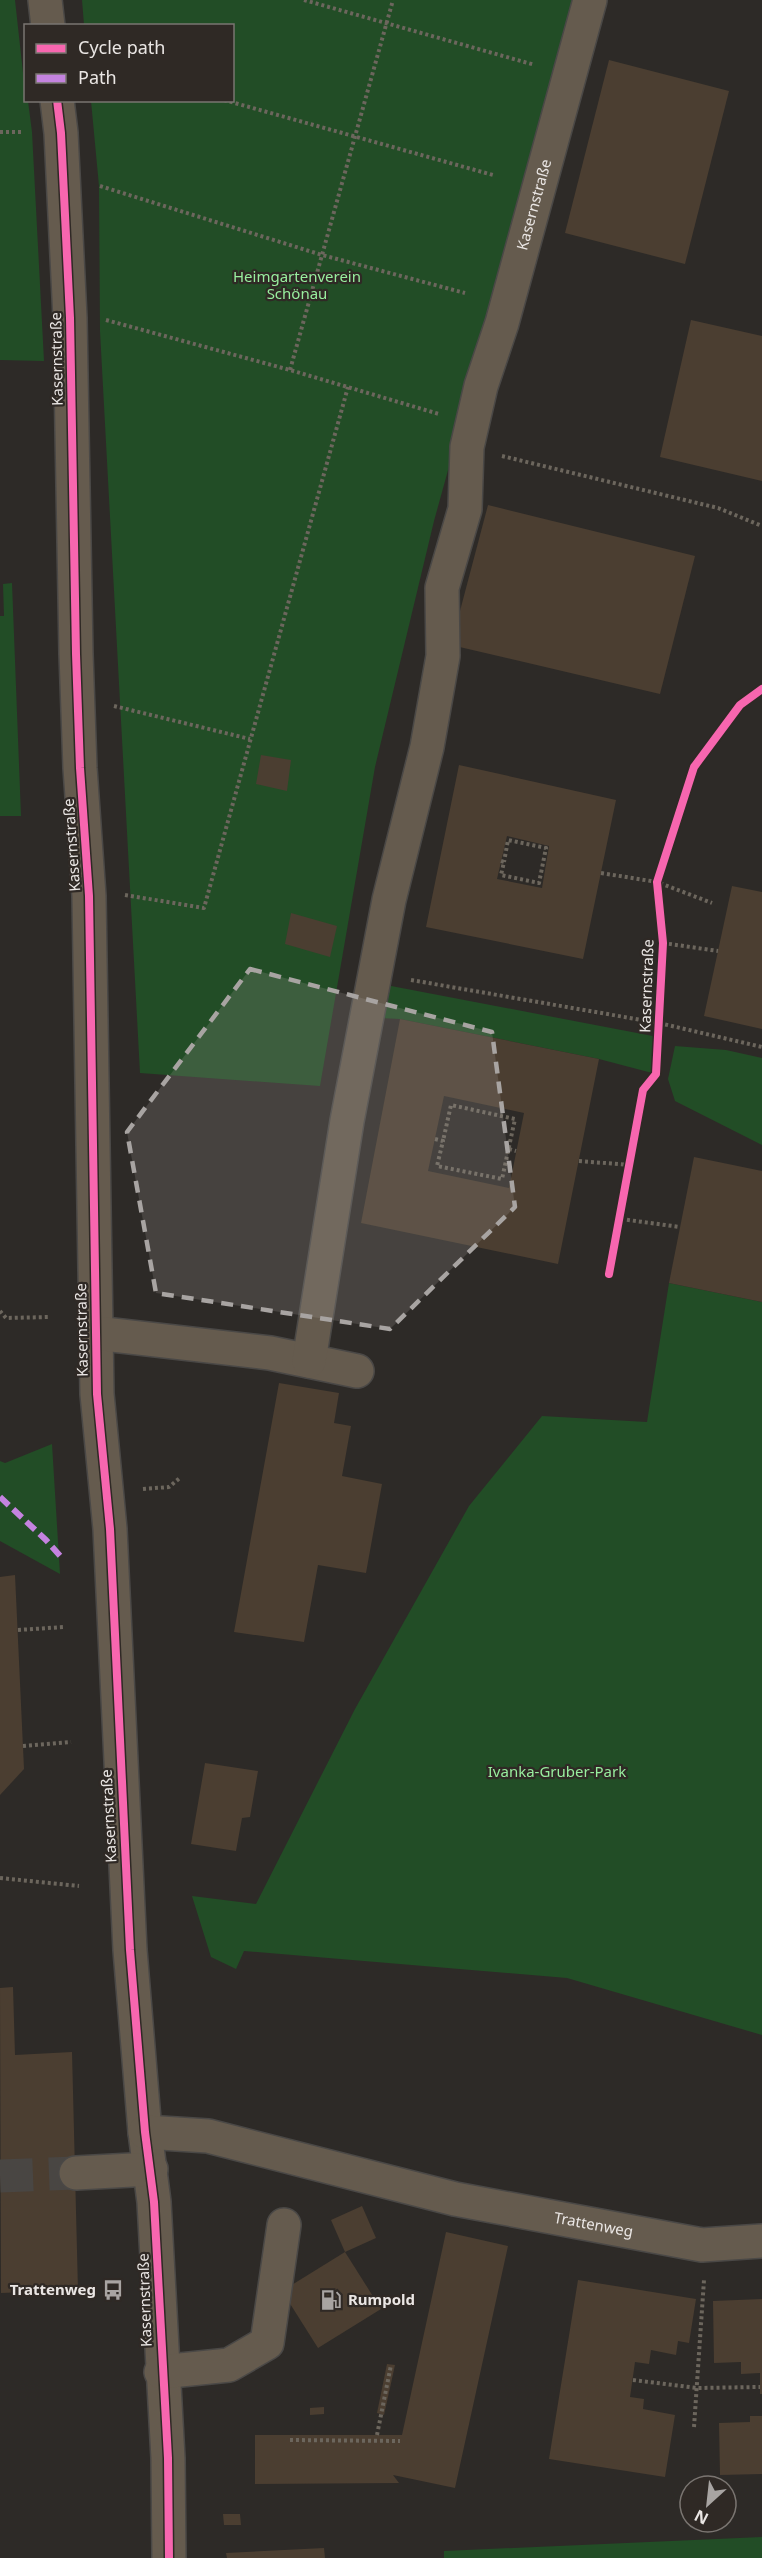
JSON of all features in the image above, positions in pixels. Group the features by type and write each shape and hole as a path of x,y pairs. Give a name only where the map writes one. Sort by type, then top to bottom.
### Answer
{"street":[{"path":"45,0 48,24"},
{"name":"Kasernstraße","path":"309,1361 347,1121 389,900 427,747 443,656 442,588 465,509 467,447 481,386 502,323 590,0"},
{"name":"Kasernstraße","path":"57,102 61,133 69,318 76,654 89,896 97,1394 110,1529 129,1939 151,2169 161,2372 168,2458 169,2558"},
{"name":"Kasernstraße","path":"95,1333 270,1353 357,1371"},
{"name":"Trattenweg","path":"146,2132 208,2136 455,2199 702,2245 762,2241"},
{"path":"75,2172 151,2169"},
{"path":"161,2372 229,2365 267,2343 284,2225"}],"path":[{"path":"304,0 536,65"},
{"path":"290,370 393,0"},
{"path":"231,102 494,175"},
{"path":"0,132 32,132"},
{"path":"99,186 322,255 465,293"},
{"path":"100,319 290,370 440,415"},
{"path":"130,895 204,908 348,387"},
{"path":"467,447 718,508 762,526"},
{"path":"120,705 250,739"},
{"path":"508,840 546,848 545,863 539,883 501,875 508,840"},
{"path":"658,892 657,882 660,872"},
{"path":"601,873 657,882 712,903"},
{"path":"663,943 718,951"},
{"path":"659,1027 762,1047"},
{"path":"451,1105 515,1119 502,1179 437,1166 442,1141 451,1105"},
{"path":"435,1139 442,1141"},
{"path":"509,1149 516,1151"},
{"path":"628,1176 632,1155"},
{"path":"579,1161 630,1165"},
{"path":"619,1230 623,1205"},
{"path":"621,1219 680,1227"},
{"path":"0,1311 6,1318 50,1317"},
{"path":"136,1483 142,1489 169,1487 181,1477"},
{"path":"18,1630 64,1627"},
{"path":"23,1746 71,1742"},
{"path":"0,1878 79,1886"},
{"path":"694,2427 704,2279"},
{"path":"377,2435 390,2365"},
{"path":"633,2380 697,2388 760,2386"},
{"path":"290,2440 400,2441"}],"highlighted area":[{"path":"250,969 492,1032 515,1207 390,1329 156,1293 127,1132"}],"green space":[{"path":"0,0 15,0 24,102 28,102 32,132 44,361 0,360"},
{"name":"Heimgartenverein Schönau","path":"82,0 578,0 434,521 375,767 320,1086 140,1073 100,331 99,186 91,102 234,102 234,24 84,24"},
{"path":"12,583 21,816 0,816 0,616 4,616 3,584"},
{"path":"386,985 658,1037 656,1074 599,1059 400,1019 380,1018"},
{"path":"675,1046 726,1050 762,1058 762,1145 675,1101 668,1079"},
{"name":"Ivanka-Gruber-Park","path":"669,1283 762,1302 762,2035 567,1978 244,1951 236,1969 211,1957 192,1896 256,1904 355,1709 469,1506 542,1416 647,1422"},
{"path":"52,1444 60,1574 0,1541 0,1461 5,1463"},
{"path":"762,2537 762,2558 444,2558 444,2551"}],"building":[{"path":"609,60 729,91 685,264 565,233"},
{"path":"691,320 762,336 762,481 660,457"},
{"path":"488,505 695,556 660,694 451,645"},
{"path":"261,755 291,760 287,791 256,784"},
{"path":"459,765 616,800 583,959 426,927","holes":["507,836 549,846 542,888 497,879"]},
{"path":"732,886 762,892 762,1029 704,1016"},
{"path":"291,913 337,926 330,957 285,944"},
{"path":"400,1019 599,1059 558,1264 361,1223","holes":["444,1096 524,1113 509,1188 428,1171"]},
{"path":"694,1157 762,1171 762,1302 669,1283"},
{"path":"279,1383 339,1393 334,1423 351,1426 342,1476 382,1484 366,1573 318,1565 304,1642 234,1632"},
{"path":"15,1575 24,1769 0,1795 0,1577"},
{"path":"205,1763 258,1771 250,1817 242,1818 236,1851 191,1844"},
{"path":"13,1987 15,2055 72,2052 78,2290 1,2293 0,1988"},
{"path":"362,2206 376,2238 345,2252 331,2220"},
{"path":"446,2232 508,2246 455,2488 393,2475 399,2483 255,2484 255,2435 402,2435"},
{"name":"Rumpold","path":"345,2252 381,2309 318,2348 282,2291"},
{"path":"578,2280 696,2299 689,2343 678,2341 676,2355 651,2350 649,2364 635,2362 630,2397 644,2399 643,2409 675,2415 665,2477 549,2459"},
{"path":"762,2299 762,2394 760,2394 760,2373 741,2374 741,2362 714,2363 713,2301"},
{"path":"387,2364 395,2365 384,2415 377,2413"},
{"path":"324,2407 324,2414 310,2415 310,2408"},
{"path":"750,2416 762,2416 762,2474 720,2474 719,2423 750,2422"},
{"path":"223,2514 240,2514 241,2525 224,2525"},
{"path":"324,2548 325,2558 227,2558 226,2553"}],"tunnel":[{"path":"0,2176 76,2173"}],"marked path":[{"path":"0,1497 62,1558"}],"cycle path":[{"path":"57,102 61,133 70,318 76,654 80,768 89,896 97,1394 110,1529 130,1950 145,2132 154,2202 168,2458 169,2558"},
{"path":"609,1274 643,1090 656,1074 663,943 657,882 694,767 740,705 762,689"}],"place":[{"name":"Trattenweg","path":"113,2290"},
{"name":"Rumpold","path":"331,2300"}]}
